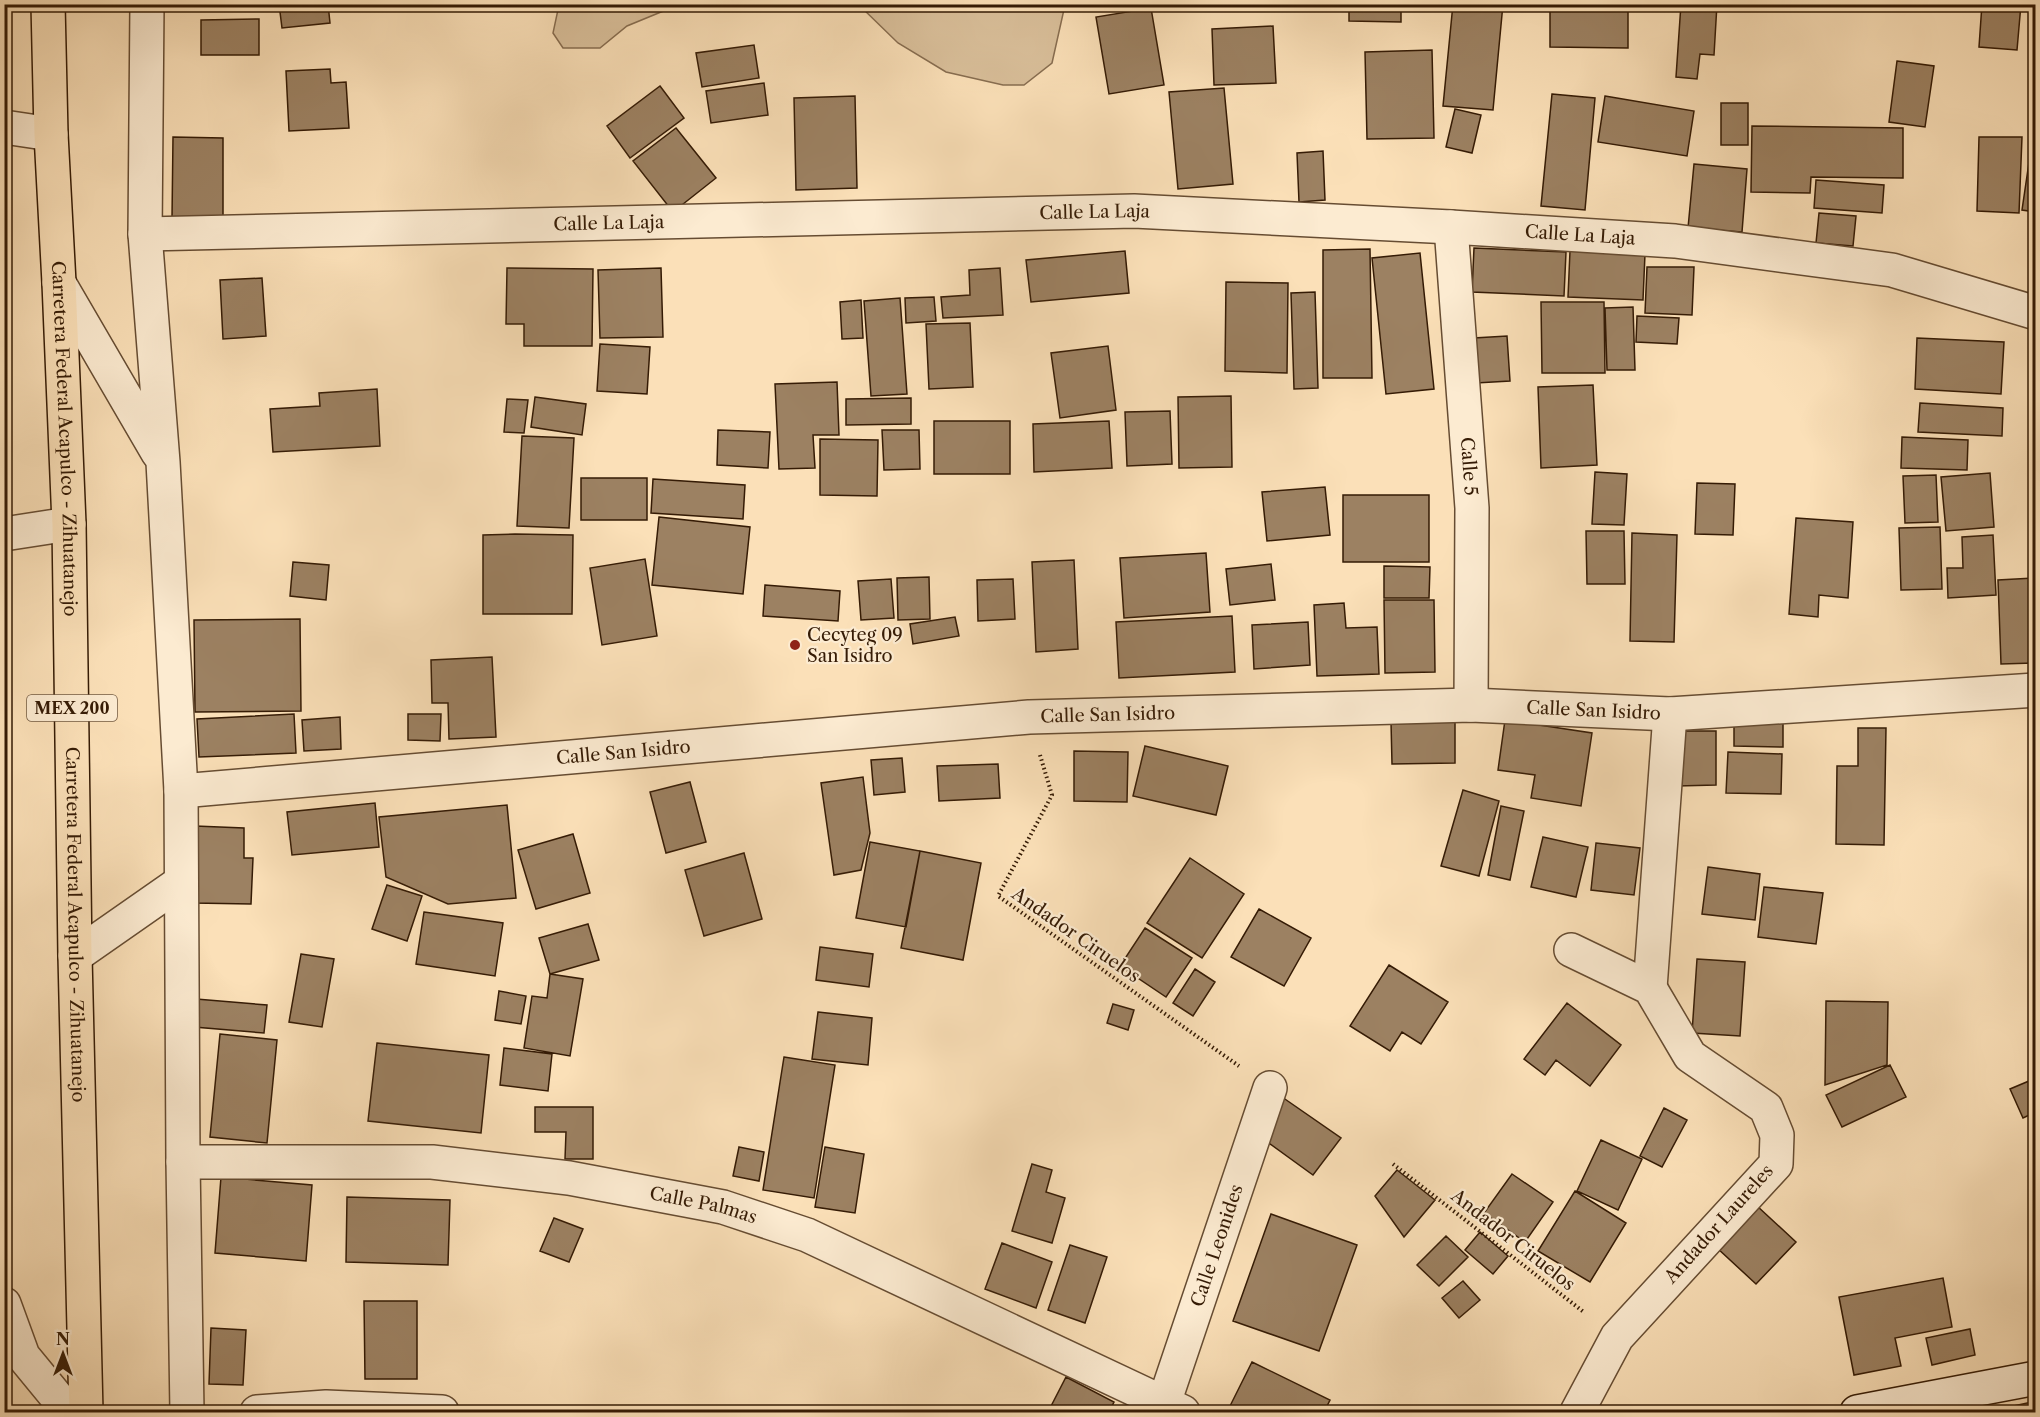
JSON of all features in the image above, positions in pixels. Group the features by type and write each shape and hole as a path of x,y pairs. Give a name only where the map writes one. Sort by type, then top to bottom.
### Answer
{"main road":[{"name":"Carretera Federal Acapulco - Zihuatanejo","path":"48,4 51,134 60,283 69,525 75,956 86,1413"}],"street":[{"path":"147,4 145,234 163,462 181,791 187,1413"},
{"path":"4,127 51,134"},
{"name":"Calle La Laja","path":"145,234 1134,211 1675,241 1892,270 2036,313"},
{"name":"Calle 5","path":"1450,227 1472,508 1471,705"},
{"path":"60,283 163,462"},
{"path":"4,534 69,525"},
{"name":"Calle San Isidro","path":"181,791 1029,717 1471,705 1670,714 2036,690"},
{"path":"1571,950 1650,988 1670,714"},
{"path":"75,956 181,882"},
{"name":"Andador Laureles","path":"1576,1413 1617,1337 1776,1164 1777,1134 1766,1108 1690,1056 1650,988"},
{"name":"Calle Leonides","path":"1174,1408 1270,1089"},
{"name":"Calle Palmas","path":"183,1162 432,1162 569,1178 723,1207 807,1235 1174,1408"},
{"path":"4,1304 23,1356 69,1413"},
{"path":"1857,1413 2036,1378"},
{"path":"257,1413 326,1407 442,1413"}],"path":[{"name":"Andador Ciruelos","path":"1029,717 1053,795 998,896 1270,1089"},
{"name":"Andador Ciruelos","path":"1393,1164 1617,1337"}],"shaded area":[{"path":"559,4 678,5 627,26 600,48 563,48 553,33"},
{"path":"859,5 1065,5 1052,63 1024,85 1003,85 946,72 898,43"}],"building":[{"path":"279,4 328,4 330,23 282,28"},
{"path":"1349,4 1401,4 1401,22 1349,21"},
{"path":"1453,4 1503,4 1493,110 1443,106"},
{"path":"1550,4 1628,4 1628,48 1550,47"},
{"path":"1681,4 1717,4 1714,55 1700,54 1697,79 1676,77"},
{"path":"1982,4 2021,4 2017,50 1979,47"},
{"path":"1151,8 1164,85 1109,94 1096,17"},
{"path":"259,19 259,55 201,55 201,20"},
{"path":"1273,26 1276,83 1214,85 1212,29"},
{"path":"754,45 759,78 702,87 696,53"},
{"path":"1432,50 1434,138 1367,139 1365,52"},
{"path":"1897,61 1934,66 1925,127 1889,122"},
{"path":"330,69 331,83 346,82 349,128 289,131 286,71"},
{"path":"764,83 768,115 711,123 706,91"},
{"path":"660,86 684,118 630,158 607,126"},
{"path":"1224,88 1233,184 1178,189 1169,92"},
{"path":"1552,94 1595,98 1585,210 1541,206"},
{"path":"855,96 857,188 796,190 794,98"},
{"path":"1605,96 1694,111 1687,156 1598,142"},
{"path":"1721,103 1748,103 1748,145 1721,145"},
{"path":"1455,109 1481,115 1472,153 1446,147"},
{"path":"1752,126 1903,128 1903,178 1811,177 1810,193 1751,192"},
{"path":"676,128 716,178 673,212 633,161"},
{"path":"2033,135 2036,136 2036,212 2022,210"},
{"path":"173,137 223,138 223,220 172,219"},
{"path":"1979,137 2022,137 2019,213 1977,211"},
{"path":"1323,151 1325,200 1299,202 1297,153"},
{"path":"1694,164 1747,169 1742,232 1688,228"},
{"path":"1816,180 1884,185 1882,213 1814,208"},
{"path":"1819,213 1856,216 1853,246 1816,243"},
{"path":"1474,248 1566,252 1564,296 1472,292"},
{"path":"1370,249 1372,378 1323,378 1323,250"},
{"path":"1125,251 1129,293 1031,302 1026,260"},
{"path":"1570,251 1645,254 1643,300 1568,297"},
{"path":"1420,253 1434,389 1386,394 1372,258"},
{"path":"1647,267 1694,267 1692,315 1645,313"},
{"path":"507,268 593,269 592,346 524,346 524,324 506,324"},
{"path":"661,268 663,337 600,338 598,270"},
{"path":"1000,268 1003,315 943,318 941,297 970,295 969,270"},
{"path":"262,278 266,336 223,339 220,280"},
{"path":"1226,282 1288,283 1287,373 1225,371"},
{"path":"1315,292 1318,388 1294,389 1291,293"},
{"path":"934,297 936,321 906,323 905,298"},
{"path":"900,298 907,394 871,396 864,301"},
{"path":"861,300 863,338 842,339 840,302"},
{"path":"1541,302 1604,302 1605,373 1542,373"},
{"path":"1633,307 1635,370 1607,370 1605,308"},
{"path":"1637,316 1679,318 1677,344 1636,342"},
{"path":"970,323 973,387 929,389 926,324"},
{"path":"1507,336 1510,381 1476,383 1474,338"},
{"path":"1917,338 2004,342 2001,394 1915,389"},
{"path":"600,344 650,347 647,394 597,391"},
{"path":"1108,346 1116,410 1060,418 1051,353"},
{"path":"837,382 839,435 813,435 815,468 779,469 775,384"},
{"path":"1593,385 1597,465 1541,468 1538,387"},
{"path":"377,389 380,446 273,452 270,409 320,406 319,393"},
{"path":"1231,396 1232,467 1179,468 1178,397"},
{"path":"535,397 586,404 582,435 531,427"},
{"path":"911,398 911,424 846,425 846,399"},
{"path":"507,399 528,400 524,433 504,432"},
{"path":"1920,403 2003,408 2002,436 1918,432"},
{"path":"1170,411 1172,464 1127,466 1125,412"},
{"path":"934,421 1010,421 1010,474 934,474"},
{"path":"1109,421 1112,468 1034,472 1033,424"},
{"path":"718,430 770,432 768,468 717,465"},
{"path":"882,430 919,430 920,469 884,470"},
{"path":"522,436 574,438 569,528 517,526"},
{"path":"1902,437 1968,440 1967,470 1901,468"},
{"path":"820,439 878,440 877,496 820,495"},
{"path":"1595,472 1627,474 1624,525 1592,524"},
{"path":"1990,473 1994,527 1946,531 1941,477"},
{"path":"1936,475 1938,522 1905,523 1903,476"},
{"path":"581,478 647,478 647,520 581,520"},
{"path":"653,479 745,485 743,519 651,513"},
{"path":"1697,483 1735,484 1733,535 1695,534"},
{"path":"1325,487 1330,535 1267,541 1262,492"},
{"path":"1343,495 1429,495 1429,562 1343,562"},
{"path":"659,517 750,527 743,594 652,585"},
{"path":"1796,518 1853,522 1848,598 1819,595 1818,617 1789,614"},
{"path":"1940,527 1942,589 1901,590 1899,528"},
{"path":"1586,531 1624,531 1625,584 1587,584"},
{"path":"1632,533 1677,535 1674,642 1630,641"},
{"path":"483,535 573,535 572,614 483,614"},
{"path":"1993,535 1996,595 1948,598 1947,568 1963,568 1962,537"},
{"path":"1206,553 1210,612 1124,618 1120,558"},
{"path":"645,559 657,636 602,645 590,568"},
{"path":"1074,560 1078,649 1036,652 1032,562"},
{"path":"293,562 329,565 326,600 290,596"},
{"path":"1271,564 1275,600 1230,605 1226,569"},
{"path":"1384,566 1430,567 1429,598 1384,598"},
{"path":"929,577 930,619 898,620 897,578"},
{"path":"2036,578 2036,663 2001,664 1998,580"},
{"path":"891,579 894,618 861,620 858,581"},
{"path":"1013,579 1015,619 978,621 977,580"},
{"path":"765,585 840,591 838,621 763,616"},
{"path":"1384,600 1434,600 1435,672 1385,673"},
{"path":"1344,603 1346,628 1377,627 1379,674 1317,676 1314,605"},
{"path":"1232,616 1235,672 1119,678 1116,622"},
{"path":"955,617 959,636 913,644 910,624"},
{"path":"300,619 301,711 195,712 194,620"},
{"path":"1308,622 1310,665 1254,669 1252,625"},
{"path":"492,657 496,737 449,739 448,703 432,703 431,660"},
{"path":"294,714 296,753 199,757 197,719"},
{"path":"408,714 441,714 440,741 408,740"},
{"path":"1734,714 1783,715 1783,747 1734,746"},
{"path":"340,717 341,749 304,751 302,720"},
{"path":"1505,720 1592,733 1581,806 1531,798 1535,775 1498,770"},
{"path":"1455,721 1455,763 1392,764 1391,722"},
{"path":"1858,728 1886,728 1884,845 1836,844 1837,766 1858,766"},
{"path":"1676,731 1716,731 1716,785 1677,786"},
{"path":"1145,746 1228,766 1216,815 1133,796"},
{"path":"1074,751 1128,752 1127,802 1074,801"},
{"path":"1728,752 1782,754 1781,794 1726,793"},
{"path":"902,758 905,792 874,795 871,760"},
{"path":"998,764 1000,798 939,801 937,766"},
{"path":"863,777 870,833 861,870 834,875 821,783"},
{"path":"690,782 706,842 666,853 650,792"},
{"path":"1463,790 1499,801 1479,876 1441,866"},
{"path":"375,803 379,847 292,855 287,812"},
{"path":"507,805 516,898 448,904 386,877 379,817"},
{"path":"1501,806 1524,811 1510,880 1488,875"},
{"path":"195,826 244,828 244,858 253,858 251,904 193,903"},
{"path":"573,834 590,893 536,909 518,850"},
{"path":"1543,837 1588,847 1576,897 1531,887"},
{"path":"870,842 920,851 906,927 856,918"},
{"path":"1596,843 1640,848 1634,895 1591,890"},
{"path":"920,851 981,863 963,960 901,948"},
{"path":"744,853 762,919 704,936 685,870"},
{"path":"1190,858 1244,894 1202,958 1147,923"},
{"path":"1708,867 1760,874 1755,920 1702,914"},
{"path":"387,885 422,896 407,941 372,929"},
{"path":"1764,887 1823,893 1816,944 1758,937"},
{"path":"1259,909 1311,938 1284,986 1231,957"},
{"path":"424,912 503,923 495,976 416,964"},
{"path":"588,924 599,960 550,974 539,938"},
{"path":"1145,928 1192,958 1166,997 1120,966"},
{"path":"820,947 873,954 869,987 816,980"},
{"path":"301,954 334,959 322,1027 289,1022"},
{"path":"1697,959 1745,962 1740,1036 1692,1033"},
{"path":"1389,965 1448,1002 1421,1044 1402,1032 1390,1051 1350,1026"},
{"path":"1195,969 1215,982 1193,1016 1173,1003"},
{"path":"550,974 583,979 570,1056 524,1048 532,996 547,998"},
{"path":"499,991 526,996 521,1024 495,1020"},
{"path":"196,999 267,1005 264,1033 194,1027"},
{"path":"1826,1001 1888,1002 1887,1065 1825,1085"},
{"path":"1567,1003 1621,1045 1590,1086 1556,1060 1545,1075 1524,1059"},
{"path":"1113,1004 1134,1010 1128,1030 1107,1023"},
{"path":"818,1012 872,1018 868,1065 812,1059"},
{"path":"220,1034 277,1040 267,1143 210,1137"},
{"path":"377,1043 489,1055 481,1133 368,1121"},
{"path":"504,1048 552,1054 548,1091 500,1085"},
{"path":"784,1057 835,1065 814,1198 763,1190"},
{"path":"1890,1065 1906,1097 1842,1127 1826,1095"},
{"path":"2036,1078 2036,1112 2023,1118 2010,1089"},
{"path":"1282,1097 1341,1138 1313,1175 1266,1141"},
{"path":"535,1107 593,1107 593,1159 565,1159 566,1132 535,1132"},
{"path":"1664,1108 1687,1120 1662,1167 1640,1156"},
{"path":"1601,1140 1642,1159 1618,1210 1577,1191"},
{"path":"739,1147 764,1152 759,1181 733,1176"},
{"path":"825,1147 864,1154 855,1213 815,1207"},
{"path":"1032,1164 1052,1170 1046,1192 1065,1198 1052,1243 1012,1231"},
{"path":"1397,1170 1435,1200 1404,1237 1375,1196"},
{"path":"1512,1174 1553,1202 1525,1242 1484,1213"},
{"path":"221,1177 312,1185 306,1261 215,1253"},
{"path":"1575,1191 1626,1223 1590,1282 1538,1251"},
{"path":"347,1197 450,1200 448,1265 346,1262"},
{"path":"1756,1205 1796,1242 1756,1284 1716,1247"},
{"path":"1271,1214 1357,1245 1319,1351 1233,1321"},
{"path":"554,1218 583,1229 569,1262 540,1251"},
{"path":"1480,1232 1508,1256 1493,1274 1465,1250"},
{"path":"1446,1236 1468,1257 1439,1286 1417,1265"},
{"path":"1002,1243 1052,1262 1036,1308 985,1289"},
{"path":"1070,1245 1107,1257 1085,1323 1048,1310"},
{"path":"1943,1278 1952,1327 1895,1338 1901,1366 1854,1375 1839,1297"},
{"path":"1463,1281 1480,1300 1459,1318 1442,1298"},
{"path":"364,1301 417,1301 417,1379 365,1379"},
{"path":"211,1328 246,1330 243,1385 209,1384"},
{"path":"1970,1329 1975,1355 1932,1365 1926,1338"},
{"path":"1252,1362 1330,1400 1324,1412 1239,1412 1229,1408"},
{"path":"1066,1377 1114,1402 1109,1412 1048,1412"},
{"path":"2036,1401 2036,1412 1986,1412"}],"place":[{"name":"Cecyteg 09 San Isidro","path":"795,645"}]}
